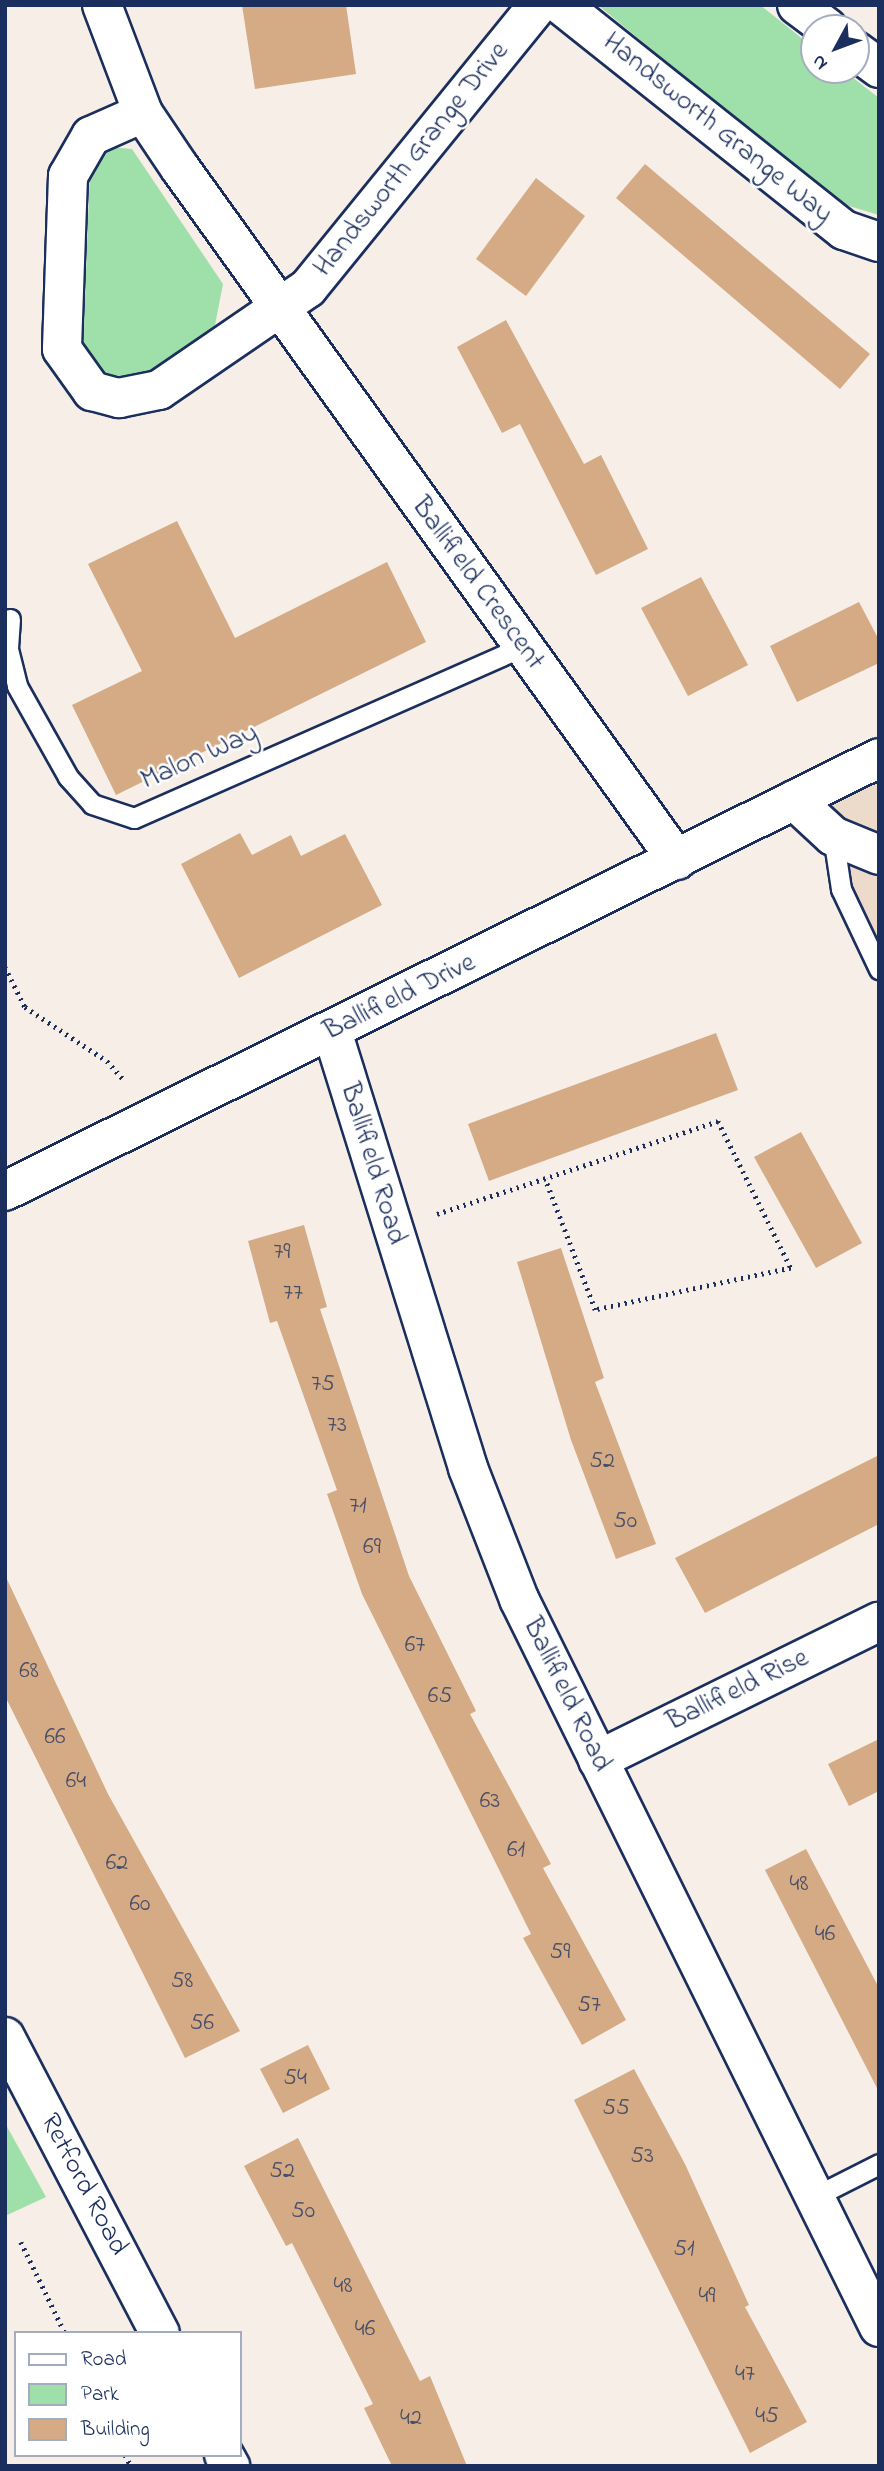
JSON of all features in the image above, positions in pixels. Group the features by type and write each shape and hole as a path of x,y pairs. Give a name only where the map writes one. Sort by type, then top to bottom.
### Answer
{"street":[{"name":"Ballifield Crescent","path":"102,5 143,113 521,647 677,860"},
{"name":"Handsworth Grange Drive","path":"278,307 332,264 538,5"},
{"name":"Handsworth Grange Way","path":"561,5 844,230 879,242"},
{"path":"143,113 90,135 68,176 62,349 74,370 92,391 119,398 159,390 278,307"},
{"name":"Ballifield Drive","path":"5,1192 879,758"},
{"path":"794,800 833,836 879,855"},
{"name":"Ballifield Road","path":"332,1031 468,1468 519,1599 879,2327"},
{"name":"Ballifield Rise","path":"598,1760 879,1622"},
{"name":"Retford Road","path":"5,2037 159,2331"}],"lane":[{"name":"Malon Way","path":"10,619 8,649 17,685 68,777 92,804 134,818 521,647"},
{"path":"833,836 841,889 879,969"},
{"path":"814,2197 879,2164"}],"path":[{"path":"5,967 25,1007 107,1061 148,1122"},
{"path":"392,1229 718,1121 791,1268 595,1310 545,1179"},
{"path":"22,2242 64,2331"}],"shaded area":[{"path":"879,758 879,969 835,865 794,800"}],"green space":[{"path":"598,5 760,5 800,37 800,84 861,84 879,98 879,215 836,202"},
{"path":"111,147 132,149 223,284 214,330 149,380 98,373 83,346 90,170"},
{"path":"5,2123 46,2197 5,2216"}],"building":[{"path":"242,5 346,5 356,74 255,89"},
{"path":"645,164 870,354 840,389 616,198"},
{"path":"536,178 585,216 526,296 476,259"},
{"path":"506,320 584,464 601,455 648,549 596,575 520,424 502,433 457,347"},
{"path":"177,521 235,638 387,562 426,642 116,795 72,705 142,671 88,564"},
{"path":"701,577 748,665 688,696 641,608"},
{"path":"859,602 879,640 879,663 797,702 770,646"},
{"path":"240,833 252,855 291,835 301,856 345,834 382,905 239,978 181,864"},
{"path":"716,1033 738,1090 489,1181 468,1124"},
{"path":"801,1132 862,1243 816,1268 754,1157"},
{"path":"304,1225 327,1307 320,1309 409,1576 476,1711 470,1714 551,1864 543,1868 626,2020 582,2045 523,1938 531,1934 362,1594 327,1494 337,1490 277,1321 270,1323 248,1241"},
{"path":"561,1248 604,1378 595,1382 656,1544 616,1559 571,1440 517,1262"},
{"path":"879,1455 879,1524 705,1613 675,1558"},
{"path":"5,1575 108,1794 240,2031 185,2058 5,1696"},
{"path":"879,1739 879,1791 849,1806 828,1764"},
{"path":"806,1849 879,1988 879,2092 765,1870"},
{"path":"308,2045 330,2089 283,2113 260,2069"},
{"path":"634,2069 685,2164 749,2305 745,2307 807,2422 750,2453 574,2100"},
{"path":"298,2138 420,2381 430,2376 467,2466 392,2466 364,2408 373,2404 292,2243 286,2246 244,2166"}]}
